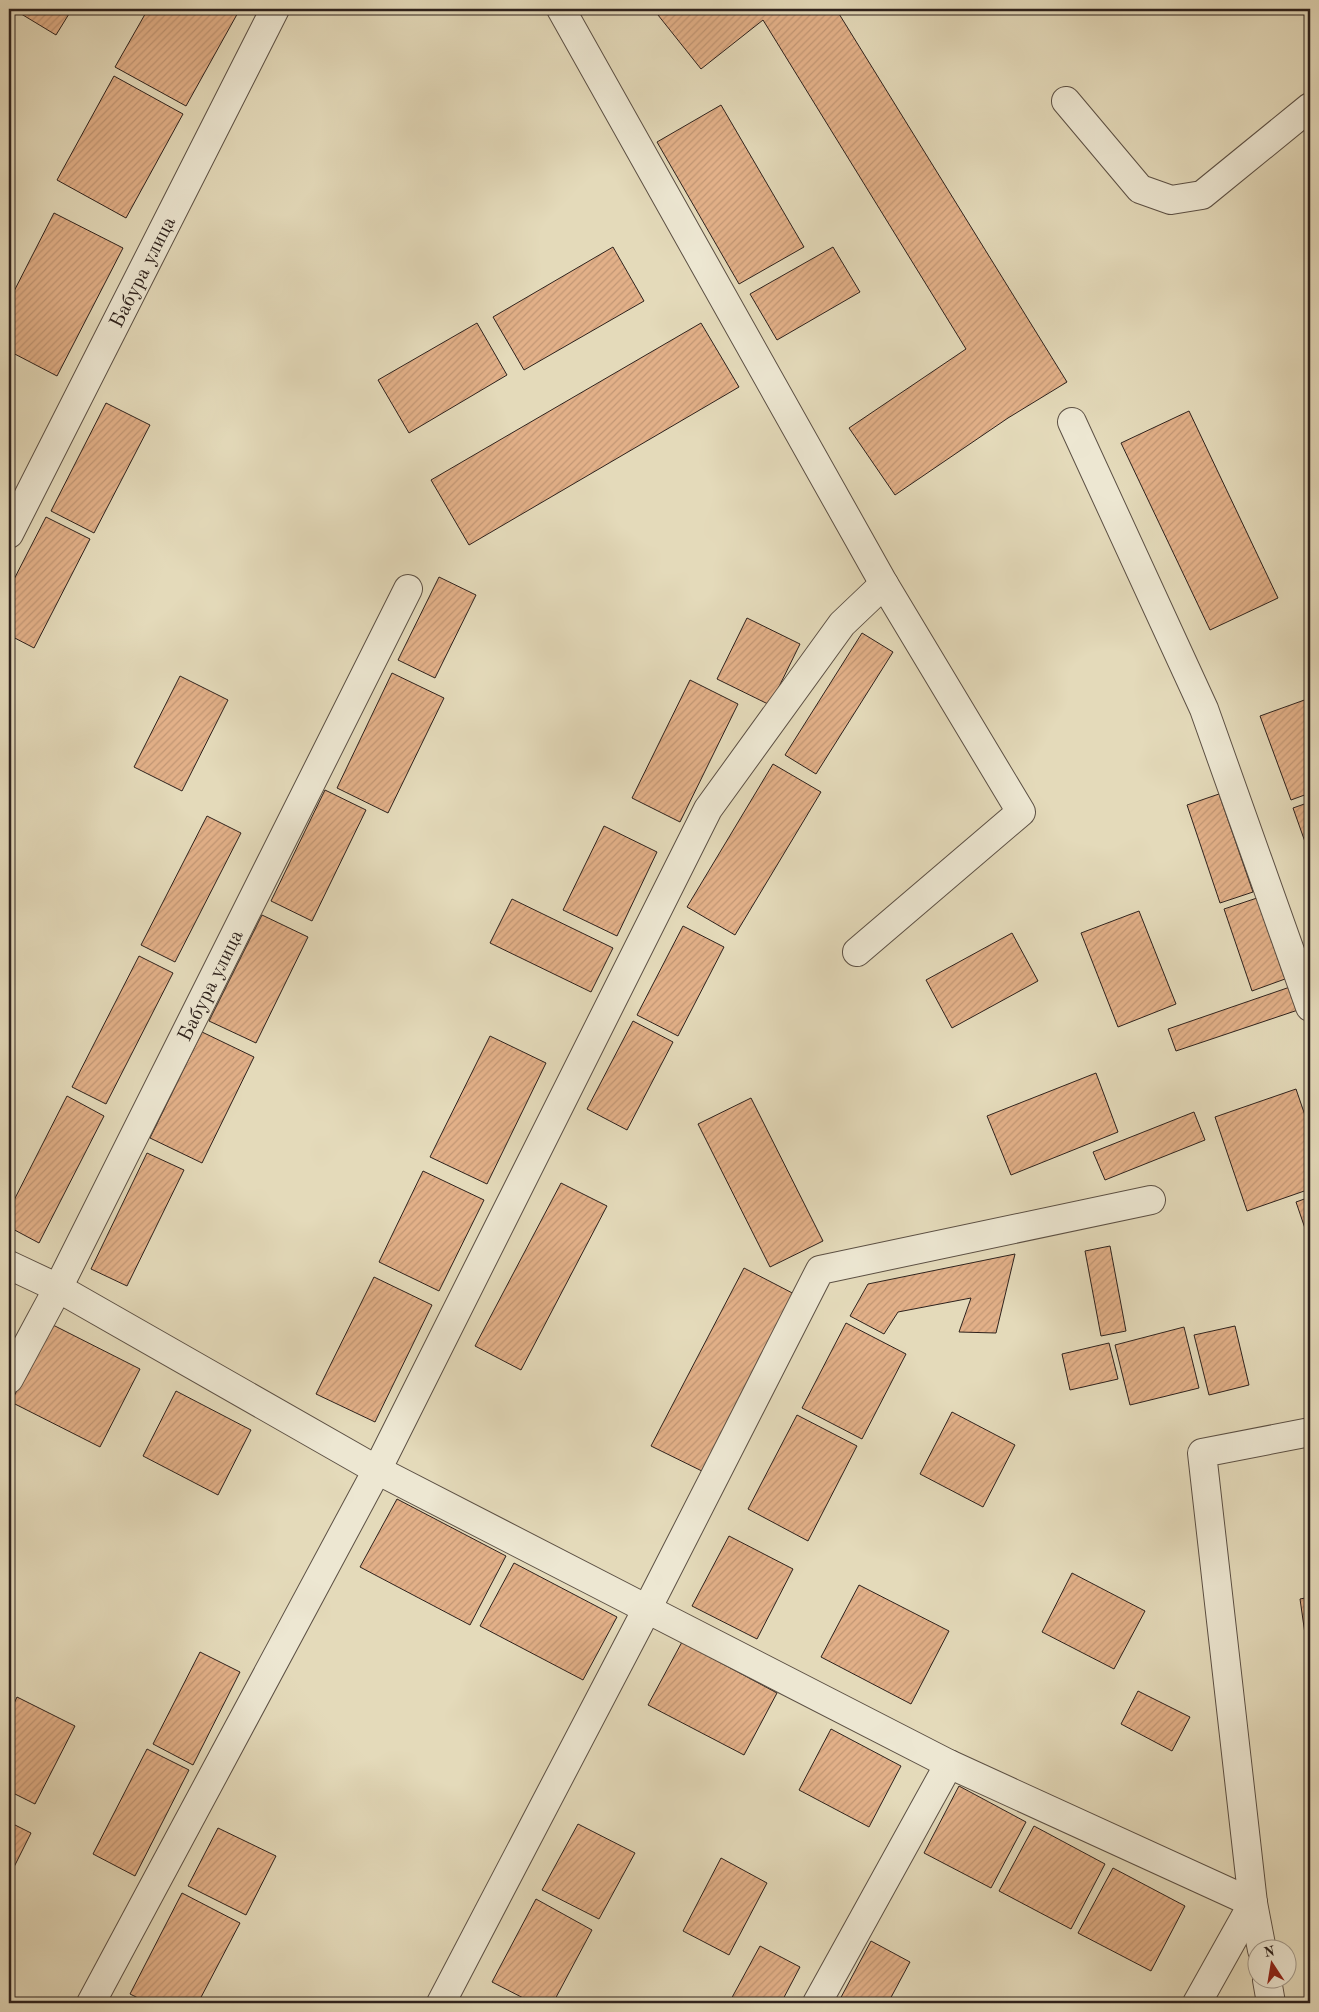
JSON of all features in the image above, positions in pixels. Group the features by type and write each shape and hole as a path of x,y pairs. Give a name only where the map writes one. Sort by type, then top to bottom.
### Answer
{"street":[{"name":"Бабура улица","path":"9,534 275,9"},
{"path":"564,10 884,584 1021,812 856,952"},
{"path":"1066,101 1140,189 1171,200 1202,195 1310,107"},
{"path":"1072,422 1204,709 1310,1007"},
{"path":"91,2003 377,1470 708,809 842,624 884,584"},
{"name":"Бабура улица","path":"9,1379 58,1288 408,589"},
{"path":"441,2003 647,1609 820,1270 1151,1200"},
{"path":"9,1265 58,1288 377,1470 949,1764 1253,1903"},
{"path":"1260,1940 1253,1903 1202,1453 1310,1432"},
{"path":"817,2003 949,1764"},
{"path":"1197,2003 1253,1903"},
{"path":"1269,1990 1271,2003"}],"building":[{"path":"13,9 72,9 56,35"},
{"path":"148,9 240,9 186,106 115,67"},
{"path":"836,9 1067,382 1008,418 895,495 849,428 966,349 763,20 701,69 654,10"},
{"path":"114,76 183,114 126,218 57,180"},
{"path":"721,105 804,247 739,284 657,142"},
{"path":"54,213 123,248 57,376 9,351 9,301"},
{"path":"613,247 644,301 524,370 493,317"},
{"path":"833,247 860,292 777,340 750,294"},
{"path":"477,323 507,375 409,433 378,380"},
{"path":"701,323 739,387 469,545 431,480"},
{"path":"106,403 150,425 94,533 51,511"},
{"path":"1189,411 1278,598 1210,630 1121,443"},
{"path":"46,517 90,539 34,648 9,635 9,589"},
{"path":"439,577 476,595 435,678 398,660"},
{"path":"747,618 800,644 770,705 717,679"},
{"path":"862,633 893,652 816,774 785,755"},
{"path":"392,673 444,698 388,813 337,788"},
{"path":"180,676 228,700 182,791 134,767"},
{"path":"690,680 738,704 680,822 632,798"},
{"path":"1310,698 1310,793 1291,800 1260,716"},
{"path":"773,764 821,792 735,935 687,907"},
{"path":"325,790 366,810 312,921 271,901"},
{"path":"1219,794 1253,892 1220,903 1187,805"},
{"path":"1310,802 1310,856 1293,808"},
{"path":"207,816 241,833 175,962 141,945"},
{"path":"604,826 657,852 617,936 563,910"},
{"path":"1257,898 1285,979 1252,991 1224,909"},
{"path":"512,899 613,948 591,992 490,943"},
{"path":"1139,911 1176,1004 1118,1027 1081,933"},
{"path":"262,915 308,937 256,1043 209,1021"},
{"path":"683,926 724,947 678,1036 637,1015"},
{"path":"1012,933 1038,981 952,1028 926,980"},
{"path":"139,956 173,973 106,1104 72,1087"},
{"path":"1290,987 1298,1010 1176,1051 1168,1029"},
{"path":"633,1021 673,1042 627,1130 587,1109"},
{"path":"202,1032 254,1057 202,1163 150,1138"},
{"path":"490,1036 546,1063 487,1184 430,1157"},
{"path":"1096,1073 1118,1132 1011,1175 987,1116"},
{"path":"1296,1089 1310,1130 1310,1189 1247,1211 1215,1117"},
{"path":"67,1096 104,1116 39,1243 9,1227 9,1210"},
{"path":"751,1098 823,1241 770,1267 698,1124"},
{"path":"1194,1112 1205,1140 1105,1180 1093,1152"},
{"path":"147,1153 184,1170 127,1286 91,1269"},
{"path":"423,1171 484,1200 439,1291 379,1262"},
{"path":"561,1183 607,1206 521,1370 475,1346"},
{"path":"1310,1197 1310,1243 1296,1202"},
{"path":"1110,1246 1126,1331 1101,1336 1085,1251"},
{"path":"1015,1254 996,1333 959,1332 971,1298 898,1312 884,1334 850,1316 868,1284"},
{"path":"744,1268 802,1298 710,1475 651,1446"},
{"path":"374,1277 432,1305 375,1422 316,1394"},
{"path":"846,1323 906,1354 862,1439 802,1408"},
{"path":"51,1324 140,1369 100,1447 11,1402"},
{"path":"1235,1326 1249,1385 1209,1395 1194,1335"},
{"path":"1184,1327 1199,1388 1130,1405 1115,1345"},
{"path":"1109,1343 1118,1379 1070,1390 1062,1354"},
{"path":"176,1391 251,1430 218,1495 143,1456"},
{"path":"952,1412 1015,1445 983,1507 920,1474"},
{"path":"797,1415 857,1446 808,1541 748,1509"},
{"path":"397,1499 506,1556 470,1625 360,1567"},
{"path":"729,1536 793,1569 757,1639 692,1606"},
{"path":"514,1563 617,1617 583,1680 480,1626"},
{"path":"1072,1573 1145,1611 1114,1669 1042,1632"},
{"path":"859,1585 949,1631 911,1704 821,1657"},
{"path":"1310,1597 1310,1669 1300,1599"},
{"path":"682,1642 777,1693 744,1755 648,1705"},
{"path":"200,1652 240,1672 193,1765 153,1744"},
{"path":"1138,1691 1190,1717 1172,1751 1121,1724"},
{"path":"17,1697 75,1726 35,1804 9,1791 9,1714"},
{"path":"831,1729 901,1766 869,1827 799,1790"},
{"path":"147,1749 189,1770 135,1876 93,1854"},
{"path":"959,1786 1026,1822 991,1888 924,1853"},
{"path":"9,1822 31,1833 9,1877"},
{"path":"578,1824 635,1853 599,1919 542,1890"},
{"path":"1034,1826 1105,1864 1071,1929 999,1891"},
{"path":"218,1828 276,1856 246,1915 188,1886"},
{"path":"721,1858 767,1883 729,1955 683,1931"},
{"path":"1113,1868 1185,1906 1151,1971 1078,1933"},
{"path":"182,1893 240,1923 198,2003 148,2003 130,1994"},
{"path":"536,1899 592,1930 553,2003 533,2003 492,1982"},
{"path":"871,1941 910,1962 888,2003 838,2003"},
{"path":"760,1946 800,1967 781,2003 729,2003"}]}
